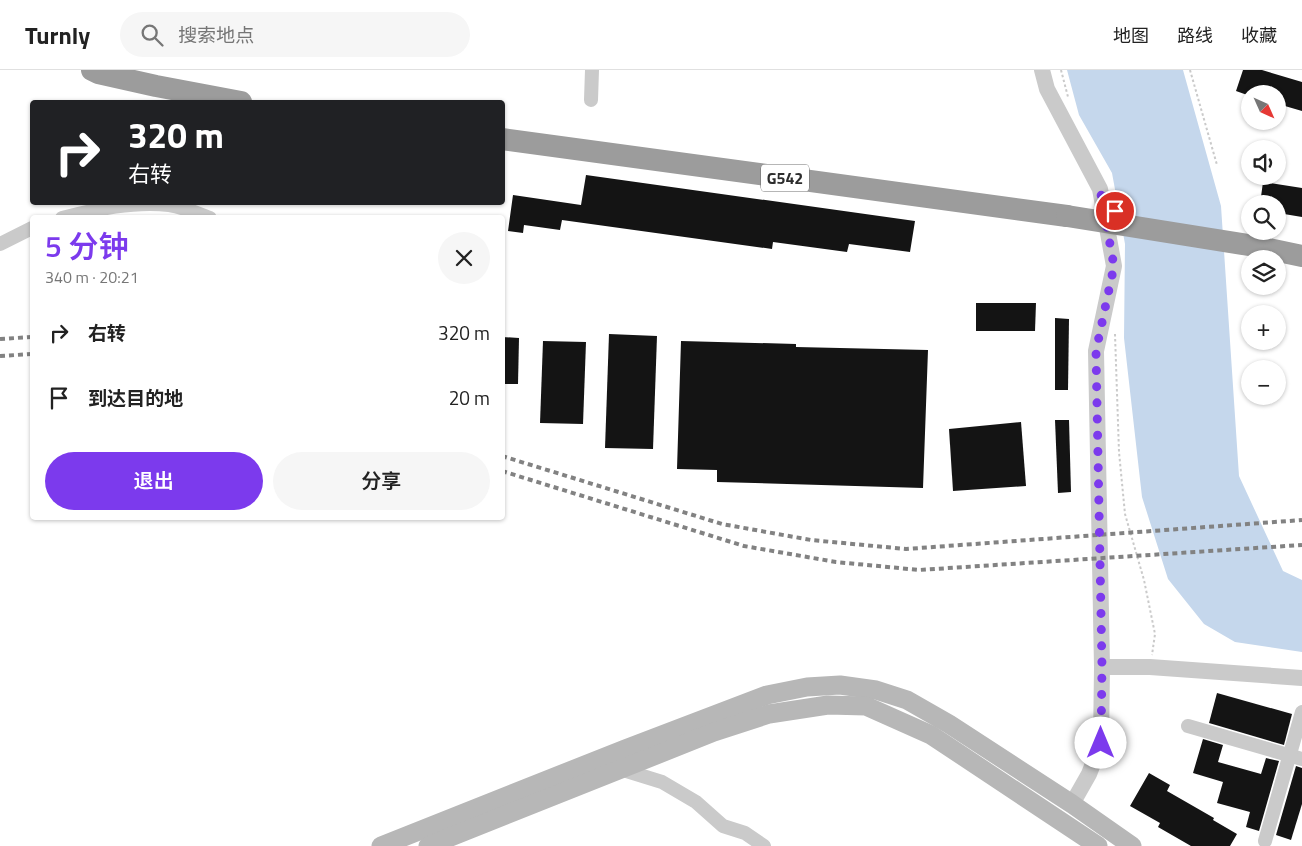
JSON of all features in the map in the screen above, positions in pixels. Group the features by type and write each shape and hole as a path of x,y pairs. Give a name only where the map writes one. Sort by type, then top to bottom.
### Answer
{"highway":[{"path":"92,70 156,86 230,100"},
{"name":"G542","path":"505,139 1066,216 1302,254"}],"main road":[{"path":"381,846 616,752 766,695 807,687 840,685 876,690 907,700 949,724 1072,804 1132,846"},
{"path":"428,846 714,732 769,714 828,704 866,706 931,735 1098,846"}],"street":[{"path":"591,100 592,70"},
{"path":"1042,70 1048,89 1100,189 1114,266 1096,351 1102,666 1101,743 1090,774 1072,804"},
{"path":"75,215 106,208 139,205"},
{"path":"171,205 201,215"},
{"path":"0,244 30,229"},
{"path":"1102,666 1150,667 1302,678"},
{"path":"1265,841 1296,758 1302,712"},
{"path":"1188,726 1296,758"},
{"path":"620,769 662,782 696,802 723,826 745,833 764,846"}],"path":[{"path":"1190,70 1217,165"},
{"path":"1115,327 1119,452 1125,514 1144,580 1155,634 1150,667"}],"water":[{"path":"1067,70 1183,70 1221,206 1239,476 1283,571 1302,580 1302,652 1235,642 1204,624 1168,579 1142,497 1124,338 1125,244 1112,173 1079,115"}],"building":[{"path":"1243,70 1262,70 1302,82 1302,111 1286,106 1286,85 1241,85 1241,93 1236,91"},
{"path":"586,175 915,221 910,252 849,244 847,252 773,242 772,249 562,220 560,230 524,225 523,233 508,231 513,195 581,205"},
{"path":"1263,185 1282,185 1302,188 1302,217 1286,214 1286,195 1261,195"},
{"path":"976,303 1036,303 1035,331 976,331"},
{"path":"1055,318 1069,319 1068,390 1055,390"},
{"path":"609,334 657,336 653,449 605,448"},
{"path":"505,337 519,338 518,384 505,384"},
{"path":"543,341 586,342 583,424 540,423"},
{"path":"681,341 796,344 796,347 928,350 923,488 717,482 717,470 677,469"},
{"path":"1055,420 1069,420 1071,492 1058,493"},
{"path":"1021,422 1026,486 953,491 949,429"},
{"path":"1217,693 1292,714 1284,745 1209,723"},
{"path":"1203,739 1223,745 1218,762 1261,774 1266,758 1279,761 1259,831 1246,827 1250,812 1217,803 1223,782 1193,773"},
{"path":"1296,766 1302,768 1302,804 1291,840 1276,835"},
{"path":"1149,773 1170,785 1167,791 1214,818 1213,820 1237,834 1230,846 1191,846 1158,827 1160,823 1130,806"}],"railway":[{"path":"0,339 30,337"},
{"path":"0,356 30,354"},
{"path":"505,457 722,524 811,540 906,549 1302,520"},
{"path":"505,472 744,546 836,562 919,570 1302,545"}],"route":[{"path":"1101,743 1100,499 1096,351 1114,266 1100,189 1115,211"}]}
